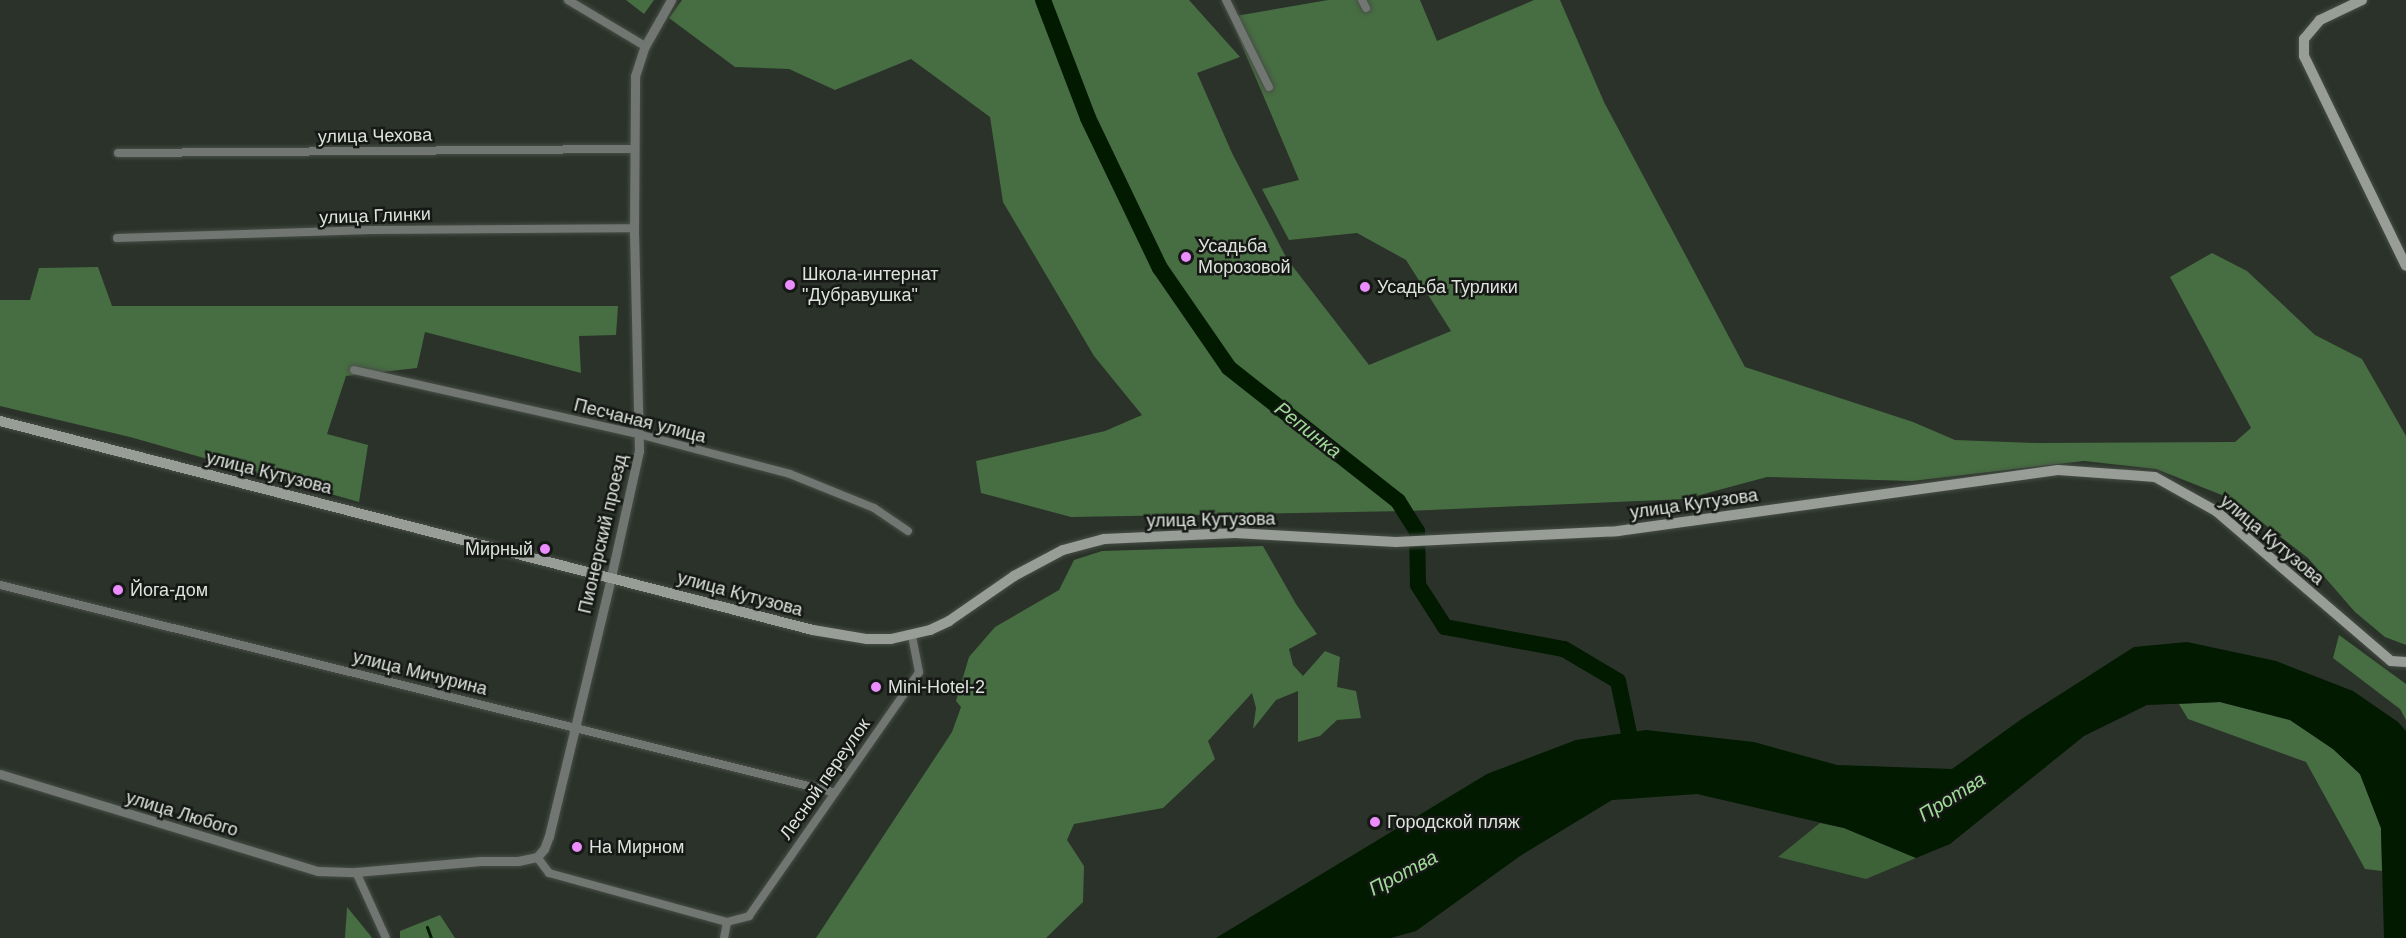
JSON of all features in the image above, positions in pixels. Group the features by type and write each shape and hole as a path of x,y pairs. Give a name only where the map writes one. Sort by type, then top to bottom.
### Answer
{"main road":[{"path":"2362,0 2320,20 2304,39 2304,56 2406,266"},
{"name":"улица Кутузова","path":"0,421 813,630 867,639 891,639 912,635 949,621 1014,576 1064,550 1104,539 1235,533 1436,541 1629,530 2058,470 2155,477 2216,511 2391,661 2406,662"}],"street":[{"path":"568,0 645,46"},
{"name":"Пионерский проезд","path":"537,857 549,836 636,472 639,451 633,149 636,76 645,46 671,0"},
{"path":"1226,0 1269,87"},
{"name":"улица Чехова","path":"118,153 633,149"},
{"name":"улица Глинки","path":"117,238 371,230 634,228"},
{"name":"Песчаная улица","path":"354,370 638,434 790,474 874,508 908,531"},
{"name":"улица Мичурина","path":"0,585 575,726 833,792"},
{"name":"Лесной переулок","path":"727,921 749,916 918,672 912,635"},
{"name":"улица Любого","path":"0,774 263,856 318,871 357,872"},
{"path":"386,938 357,872 481,861 518,861 537,857 549,873 727,921 724,938"}],"green space":[{"path":"626,0 654,0 644,14"},
{"path":"682,0 1189,0 1240,57 1197,73 1232,153 1287,259 1369,365 1451,331 1406,260 1357,233 1289,240 1262,189 1299,180 1230,17 1328,0 1420,0 1437,41 1534,0 1560,0 1604,102 1745,367 1913,422 1955,440 2037,443 2235,442 2251,428 2170,277 2212,253 2247,271 2315,335 2362,359 2406,436 2406,645 2385,637 2355,612 2308,558 2232,499 2156,469 2084,461 1912,481 1767,477 1685,499 1407,511 1071,517 981,493 976,461 1105,431 1142,415 1094,356 1003,202 990,117 911,59 835,90 789,69 735,67 669,18"},
{"path":"98,267 112,306 618,306 616,335 579,336 581,373 425,332 417,368 346,376 327,434 368,445 359,502 130,437 0,406 0,300 30,300 39,268"},
{"path":"1263,546 1296,604 1317,634 1289,649 1293,665 1303,676 1325,651 1340,657 1337,687 1356,691 1361,718 1337,720 1320,736 1298,742 1298,691 1276,700 1253,729 1256,708 1252,693 1208,741 1215,759 1163,808 1074,824 1067,840 1084,866 1083,902 1046,938 816,938 952,732 961,707 956,701 969,657 995,627 1059,590 1074,560 1102,551"},
{"path":"2339,635 2406,684 2406,720 2400,709 2333,658"},
{"path":"2220,702 2290,720 2333,749 2360,774 2381,828 2382,871 2365,869 2306,762 2188,719 2179,704"},
{"path":"1820,823 1844,828 1916,858 1866,879 1778,857"},
{"path":"347,907 370,935 372,938 345,938"},
{"path":"440,915 455,938 400,938 400,931"}],"water":[{"name":"Протва","path":"2187,642 2276,661 2353,691 2398,722 2406,731 2406,938 2384,938 2381,828 2360,774 2333,749 2290,720 2220,702 2147,705 2084,736 1950,844 1916,858 1844,828 1697,794 1612,800 1520,856 1416,931 1391,938 1216,938 1487,774 1576,740 1646,730 1754,742 1837,765 1952,769 2023,718 2134,647"}],"waterway":[{"name":"Репинка","path":"1043,0 1088,118 1160,268 1229,368 1398,501 1417,531 1418,585 1445,627 1564,649 1618,681 1633,752"},
{"path":"427,927 431,938"}],"place":[{"name":"Усадьба Морозовой","path":"1186,257"},
{"name":"Школа-интернат \"Дубравушка\"","path":"790,285"},
{"name":"Усадьба Турлики","path":"1365,287"},
{"name":"Мирный","path":"545,549"},
{"name":"Йога-дом","path":"118,590"},
{"name":"Mini-Hotel-2","path":"876,687"},
{"name":"Городской пляж","path":"1375,822"},
{"name":"На Мирном","path":"577,847"}]}
